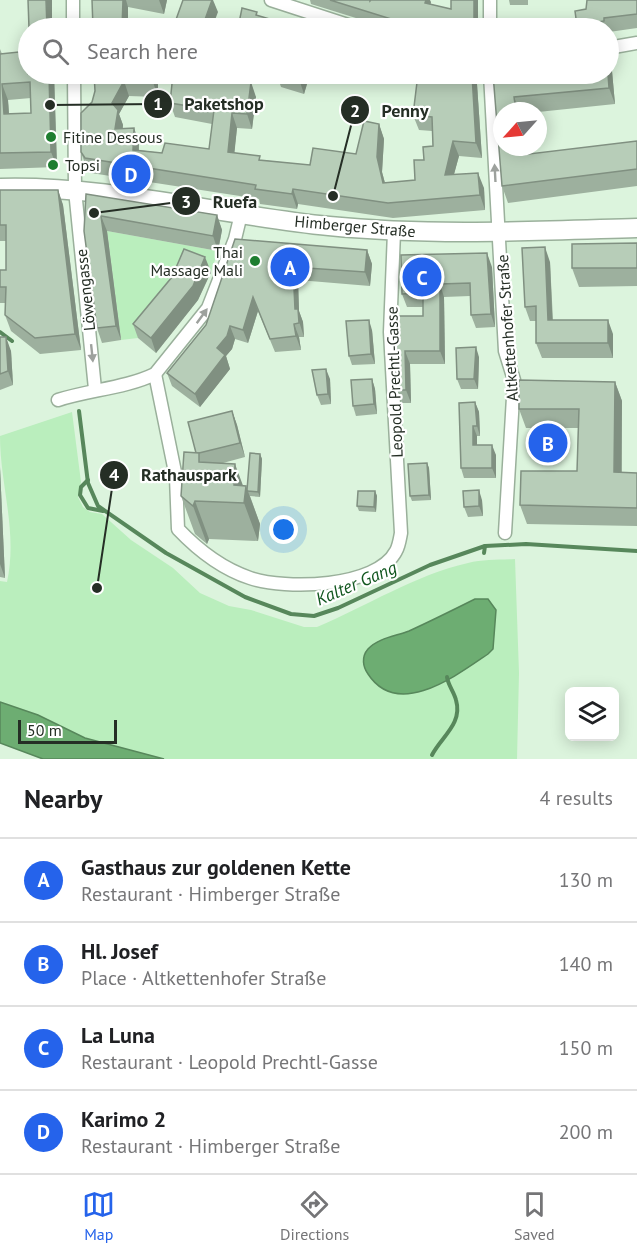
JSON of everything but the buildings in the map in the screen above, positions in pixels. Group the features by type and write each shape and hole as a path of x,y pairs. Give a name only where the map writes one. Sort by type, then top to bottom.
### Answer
{"main road":[{"name":"Himberger Straße","path":"0,188 75,190 241,214 394,232 637,228"}],"street":[{"path":"73,0 73,18"},
{"path":"271,0 299,5 332,18"},
{"path":"490,0 490,18"},
{"path":"619,46 637,43"},
{"name":"Löwengasse","path":"74,84 75,190 95,389"},
{"name":"Altkettenhofer Straße","path":"491,84 506,351 514,380 505,533"},
{"path":"58,400 95,389 144,379 155,374 208,308 236,239 241,214"},
{"name":"Leopold Prechtl-Gasse","path":"155,374 176,477 178,529 194,546 249,578 299,586 322,585 352,578 385,564 397,551 401,533 390,332 394,232"}],"shaded area":[{"path":"107,231 218,251 211,272 189,264 138,338 121,340"},
{"path":"72,412 81,482 78,497 83,507 90,512 102,514 131,540 173,568 200,593 229,606 251,610 304,627 317,627 410,583 448,568 480,561 515,559 519,673 517,759 164,759 85,738 38,715 0,702 0,581 7,582 11,545 0,436"},
{"path":"475,599 488,599 496,610 493,649 488,654 444,682 411,693 395,693 380,687 368,674 364,659 372,645 409,631"},
{"path":"0,702 38,715 85,738 164,759 43,759 0,743"}],"waterway":[{"name":"Kalter Gang","path":"0,332 12,341"},
{"name":"Kalter Gang","path":"79,411 88,483 98,506 166,553 245,597 291,614 314,616 338,608 430,565 485,546 526,544 637,551"},
{"path":"88,480 81,487 80,495 88,508 103,511"},
{"name":"Kalter Gang","path":"484,553 485,546"},
{"path":"432,755 450,730 456,716 456,700 447,677"}],"place":[{"name":"Paketshop","path":"50,105"},
{"name":"Fitine Dessous","path":"51,137"},
{"name":"Topsi","path":"53,165"},
{"name":"Karimo 2","path":"131,174"},
{"name":"Penny","path":"333,196"},
{"name":"Ruefa","path":"94,213"},
{"name":"Thai Massage Mali","path":"255,261"},
{"name":"Gasthaus zur goldenen Kette","path":"290,267"},
{"name":"La Luna","path":"422,277"},
{"name":"Hl. Josef","path":"548,443"},
{"name":"Rathauspark","path":"97,588"}]}
